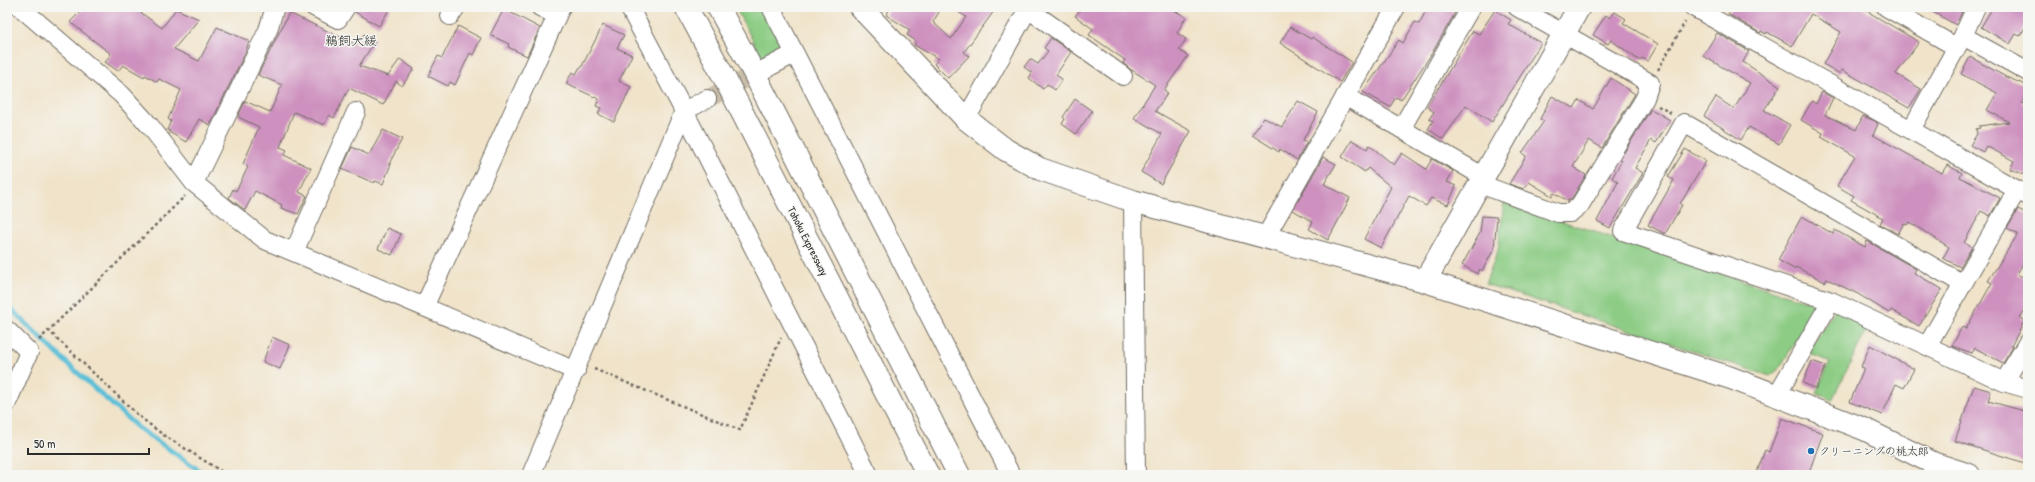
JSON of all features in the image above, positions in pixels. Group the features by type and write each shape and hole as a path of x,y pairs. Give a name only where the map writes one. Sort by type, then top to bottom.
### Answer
{"main road":[{"name":"Tohoku Expressway","path":"686,7 726,81 928,475"},
{"path":"718,7 753,71 959,475"},
{"path":"860,7 966,119 1006,150 1040,168 1133,201 1266,236 1426,281 1731,378 1864,429 1933,469 1969,475"},
{"path":"1426,281 1578,7"}],"street":[{"path":"7,12 12,7"},
{"path":"20,7 122,95 150,126 194,183 265,240 424,307 578,367"},
{"path":"194,183 268,30 275,7"},
{"path":"314,7 338,19 346,7"},
{"path":"424,307 558,11 540,7"},
{"path":"629,7 684,111 869,475"},
{"path":"771,7 1010,475"},
{"path":"1266,236 1396,7"},
{"path":"1401,128 1471,7"},
{"path":"1345,96 1401,128 1482,180 1558,213 1570,212 1580,205 1647,90 1564,34 1517,7"},
{"path":"1693,7 2022,193 1963,284 1927,346"},
{"path":"1886,7 2028,72"},
{"path":"1911,130 1960,41 1976,7"},
{"path":"966,119 1029,8 1123,76"},
{"path":"763,70 794,54"},
{"path":"532,475 684,111 707,99"},
{"path":"294,252 356,112"},
{"path":"1963,284 1684,123 1623,231 1831,301 2004,382 2028,389"},
{"path":"1133,201 1136,475"},
{"path":"1777,395 1831,301"},
{"path":"7,330 29,352 7,403"},
{"path":"2004,382 2028,342"}],"path":[{"path":"1684,123 1647,90 1693,7"},
{"path":"45,334 186,196 194,183"},
{"path":"578,367 740,430 790,319"},
{"path":"48,330 140,417 162,434 227,475"}],"green space":[{"path":"735,7 762,7 785,51 764,62"},
{"path":"1504,202 1817,305 1779,369 1770,376 1485,284 1498,250"},
{"path":"1835,309 1869,325 1832,400 1816,393 1830,362 1808,353"}],"building":[{"path":"85,7 133,7 162,28 176,9 199,19 174,49 199,61 217,27 249,41 246,51 210,125 199,119 186,142 169,132 170,131 167,130 171,121 168,119 181,90 159,79 157,82 145,75 144,77 123,65 118,71 105,62 111,54 70,22"},
{"path":"356,7 391,7 379,26 355,12"},
{"path":"891,7 942,7 933,22 951,39 966,17 951,7 997,7 964,52 969,56 948,78 934,64 939,59 914,45 916,41 907,35 910,30 886,15"},
{"path":"1083,7 1168,7 1186,17 1177,33 1186,39 1179,50 1188,56 1164,90 1168,93 1155,111 1191,131 1161,184 1141,172 1162,134 1134,118 1155,85 1130,69 1123,63 1125,60 1089,35 1093,29 1075,16"},
{"path":"1428,7 1447,7 1455,13 1432,53 1401,100 1396,97 1390,107 1363,92 1399,40 1403,43 1415,22 1419,24"},
{"path":"1732,7 1860,7 1919,42 1896,74 1921,89 1909,108 1842,70 1840,74 1823,64 1841,32 1811,14 1792,46 1767,32 1766,34 1761,31 1760,33 1728,14"},
{"path":"1924,7 1964,7 1956,25"},
{"path":"1993,7 2028,7 2028,22 2020,36 2016,34 2010,44 1981,27"},
{"path":"504,9 540,28 527,56 508,47 509,44 490,35"},
{"path":"1495,10 1511,20 1508,24 1541,43 1492,122 1466,105 1443,139 1428,129 1433,121 1429,119 1434,112 1427,107 1473,31 1479,34"},
{"path":"1615,12 1626,19 1623,23 1658,44 1648,61 1642,58 1640,61 1611,40 1608,44 1593,35 1606,15 1610,18"},
{"path":"289,13 357,45 364,34 375,41 359,66 388,76 400,59 414,69 402,86 396,81 383,105 349,88 334,118 329,115 324,125 294,112 280,147 287,150 284,155 311,168 299,192 307,196 298,214 281,208 282,205 255,191 245,210 229,198 233,189 236,191 248,167 243,164 259,127 238,117 245,101 270,112 282,85 258,75"},
{"path":"603,25 624,35 617,48 632,55 619,81 631,87 614,122 598,114 601,108 596,106 599,99 566,84 572,72 576,74 580,67 581,68"},
{"path":"458,26 481,38 473,55 470,53 455,85 450,82 448,86 428,76 438,56 442,58"},
{"path":"1290,27 1311,39 1312,37 1352,62 1340,82 1280,43"},
{"path":"1717,33 1749,51 1743,62 1780,86 1764,110 1790,125 1779,144 1749,127 1741,140 1704,116 1716,97 1734,109 1750,83 1703,56"},
{"path":"1051,38 1071,52 1056,75 1062,79 1055,90 1047,84 1043,89 1029,78 1032,73 1024,67 1030,59 1038,64 1048,51 1044,48"},
{"path":"1970,57 2006,77 2028,86 2028,91 2022,103 2028,106 2028,176 2010,169 2014,161 1986,146 1983,152 1970,145 1977,134 1976,129 1980,128 1979,126 2009,122 1987,110 1997,93 1961,74"},
{"path":"1611,78 1635,94 1602,148 1589,140 1573,167 1586,175 1572,198 1568,201 1554,193 1552,196 1529,182 1524,189 1509,184 1526,156 1522,153 1544,121 1540,119 1552,96 1574,108 1579,100 1593,109"},
{"path":"1822,92 1833,98 1825,115 1856,130 1863,116 1875,121 1878,124 1873,135 1942,173 1947,165 1962,173 1960,177 2000,198 1990,216 1981,211 1964,243 1972,247 1960,267 1943,258 1949,247 1909,222 1907,225 1904,223 1898,234 1880,224 1883,218 1851,200 1854,196 1837,186 1855,156 1821,137 1823,133 1801,120 1812,101 1816,104"},
{"path":"1075,99 1092,111 1076,134 1062,124 1065,119 1063,117"},
{"path":"1298,101 1318,112 1303,140 1307,142 1297,160 1280,149 1279,152 1252,135 1264,118 1282,127"},
{"path":"1651,109 1670,120 1656,143 1651,140 1635,168 1643,173 1610,228 1597,221 1618,182 1612,178 1622,160 1620,159"},
{"path":"383,130 402,139 389,164 391,164 383,184 375,181 374,183 342,169 352,147 369,155"},
{"path":"1352,140 1367,149 1369,145 1394,165 1402,153 1426,169 1432,159 1453,171 1447,182 1456,186 1448,205 1431,198 1426,206 1409,196 1381,248 1364,239 1391,187 1368,168 1365,172 1342,157"},
{"path":"1685,149 1706,161 1680,204 1682,205 1665,234 1648,225 1674,180 1668,177"},
{"path":"1323,157 1336,164 1324,184 1350,198 1328,240 1309,229 1313,222 1293,210"},
{"path":"2018,209 2028,214 2028,255 2017,274 2028,280 2028,305 2020,318 2025,320 2011,346 2013,347 2003,363 1975,348 1972,353 1952,346 1962,327 1966,329 1992,283 1988,281 2018,234 2007,228"},
{"path":"1482,216 1497,217 1494,249 1482,271 1480,269 1477,274 1462,265 1480,233"},
{"path":"1802,216 1833,234 1835,230 1865,247 1867,241 1871,243 1916,269 1914,273 1942,289 1919,326 1891,310 1889,313 1858,294 1827,279 1825,282 1796,267 1794,269 1778,260"},
{"path":"387,228 401,234 392,255 378,249"},
{"path":"272,337 290,345 280,369 263,362"},
{"path":"1870,345 1914,369 1904,388 1896,384 1882,415 1850,402 1864,368 1861,367"},
{"path":"1812,361 1826,366 1816,389 1803,383"},
{"path":"1974,386 1991,391 1988,401 2028,412 2028,464 1955,441"},
{"path":"1782,418 1823,433 1808,475 1756,475 1765,450 1769,452"}],"waterway":[{"path":"7,305 68,364 137,427 206,475"}],"tunnel":[{"path":"707,99 763,70"}],"place":[{"name":"クリーニングの桃太郎","path":"1811,451"}],"district":[{"name":"鵜飼大緩","path":"351,40"}]}
